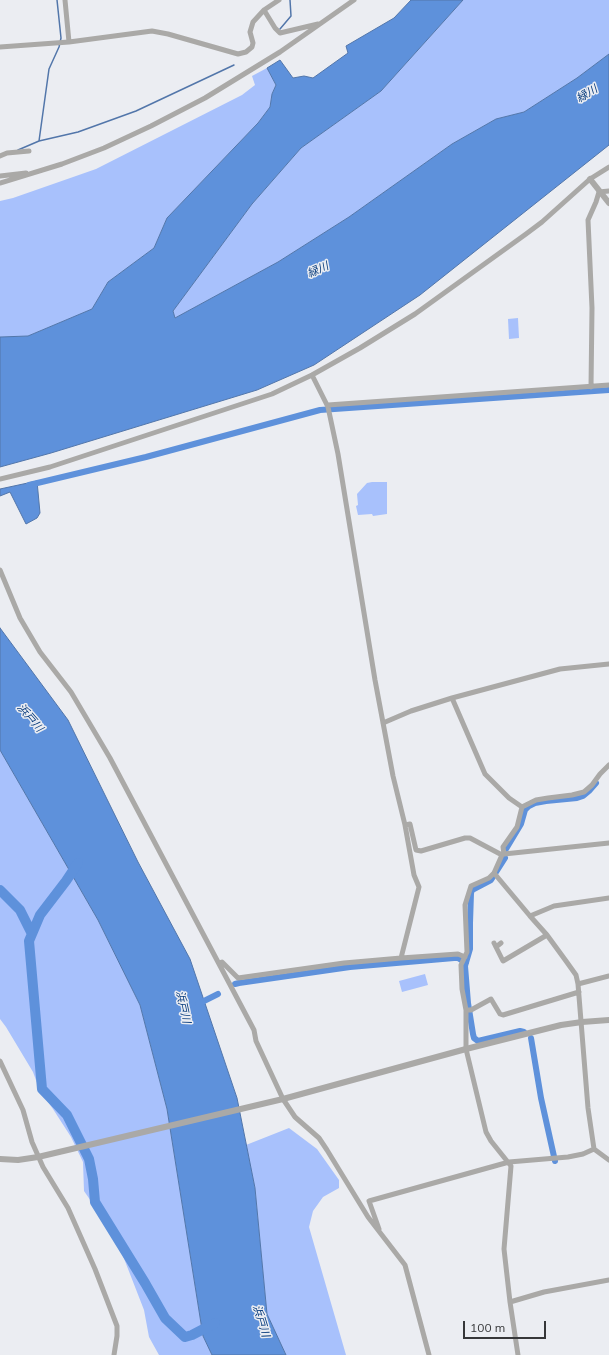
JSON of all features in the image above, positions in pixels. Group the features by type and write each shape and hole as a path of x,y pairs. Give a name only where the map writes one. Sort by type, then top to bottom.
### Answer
{"street":[{"path":"65,0 69,42"},
{"path":"0,47 69,42 152,31 168,34 238,54 246,52 252,47 253,43 250,32 253,22 264,10 279,0"},
{"path":"0,183 62,164 104,148 151,126 204,98 280,52 354,0"},
{"path":"264,10 275,28 280,33 322,23"},
{"path":"0,156 7,153 29,151"},
{"path":"0,479 50,467 272,394 312,375 360,348 415,314 542,222 590,179 609,167"},
{"path":"0,176 38,172"},
{"path":"590,179 609,204"},
{"path":"599,192 609,191"},
{"path":"591,386 592,308 588,220 599,192"},
{"path":"312,375 329,408 338,454 367,640 414,875 419,889 401,958"},
{"path":"329,408 609,385"},
{"path":"0,570 20,618 40,652 71,692 96,732 254,1030 256,1041 283,1099 295,1117 319,1138 368,1217 405,1265 429,1355"},
{"path":"383,723 411,711 452,698 560,669 609,664"},
{"path":"452,698 485,774 509,798 522,808"},
{"path":"518,1355 504,1249 511,1166 491,1141 486,1132 466,1049 468,1010 462,989 461,965 467,952 465,905 468,890 471,886 495,874 503,854 503,847 517,827 522,808 536,800 572,796 584,792 609,765"},
{"path":"405,825 410,824 416,850 421,851 465,838 470,838 503,854 609,843"},
{"path":"495,874 547,935 576,975 582,1022 588,1108 594,1149 609,1160"},
{"path":"530,916 554,906 609,898"},
{"path":"501,943 495,945 503,961 547,935"},
{"path":"219,963 222,962 238,978 344,963 401,958 458,954 464,959"},
{"path":"578,984 609,976"},
{"path":"468,1010 491,999 500,1014 503,1015 579,992"},
{"path":"0,1159 18,1160 38,1157 283,1099 466,1049 561,1026 582,1022 609,1020"},
{"path":"0,1061 23,1110 38,1157 68,1208 117,1326 114,1355"},
{"path":"381,1234 369,1201 509,1162 583,1154 594,1149"},
{"path":"510,1302 544,1292 609,1280"}],"shaded area":[{"path":"463,0 609,0 609,54 577,78 524,112 496,119 452,144 349,217 278,262 175,318 173,311 252,204 301,148 381,91"},
{"path":"267,68 276,85 272,94 270,107 258,123 167,218 154,248 108,282 92,309 28,336 0,337 0,201 13,198 96,169 242,95 255,85 252,76"},
{"path":"518,318 519,338 509,339 508,319"},
{"path":"387,482 387,514 373,516 372,514 358,515 356,506 358,505 357,494 367,483"},
{"path":"0,750 98,920 140,1005 167,1109 203,1336 212,1355 159,1355 149,1337 144,1310 123,1256 95,1207 84,1191 83,1162 71,1137 40,1091 33,1072 0,1019"},
{"path":"425,974 428,985 402,992 399,981"},
{"path":"289,1128 317,1149 339,1180 339,1188 323,1197 313,1211 309,1227 346,1355 286,1355 267,1314 255,1188 246,1145"}],"water":[{"name":"緑川","path":"411,0 463,0 381,91 301,148 252,204 173,311 175,318 278,262 349,217 452,144 496,119 524,112 577,78 609,54 609,145 420,295 314,365 257,390 51,453 0,467 0,337 28,336 92,309 108,282 154,248 167,218 258,123 270,107 272,94 276,85 267,68 280,60 293,78 304,76 313,78 348,53 346,46 394,18"},
{"path":"37,481 40,513 37,518 26,524 10,492 0,496 0,489"},
{"name":"浜戸川","path":"0,628 68,720 138,862 190,959 237,1098 255,1188 267,1314 286,1355 212,1355 203,1336 167,1109 140,1005 98,920 0,750"}],"waterway":[{"path":"39,141 49,69 59,47 61,38 57,0"},
{"path":"280,29 291,16 290,0"},
{"path":"18,150 39,141 78,132 136,111 234,65"},
{"path":"29,485 146,457 320,410 609,390"},
{"path":"506,849 521,824 525,810 529,806 535,803 583,796 596,783"},
{"path":"505,858 491,880 472,890 471,893 470,949 465,966 468,1003 474,1038 478,1041 520,1031 524,1032"},
{"path":"78,863 40,915 29,941 42,1089 67,1115 89,1159 95,1202 165,1318 185,1337 215,1323"},
{"path":"0,890 20,910 32,934"},
{"path":"235,984 350,967 454,958 458,958 466,963"},
{"path":"198,1004 218,994"},
{"path":"531,1038 541,1098 555,1161"}]}
